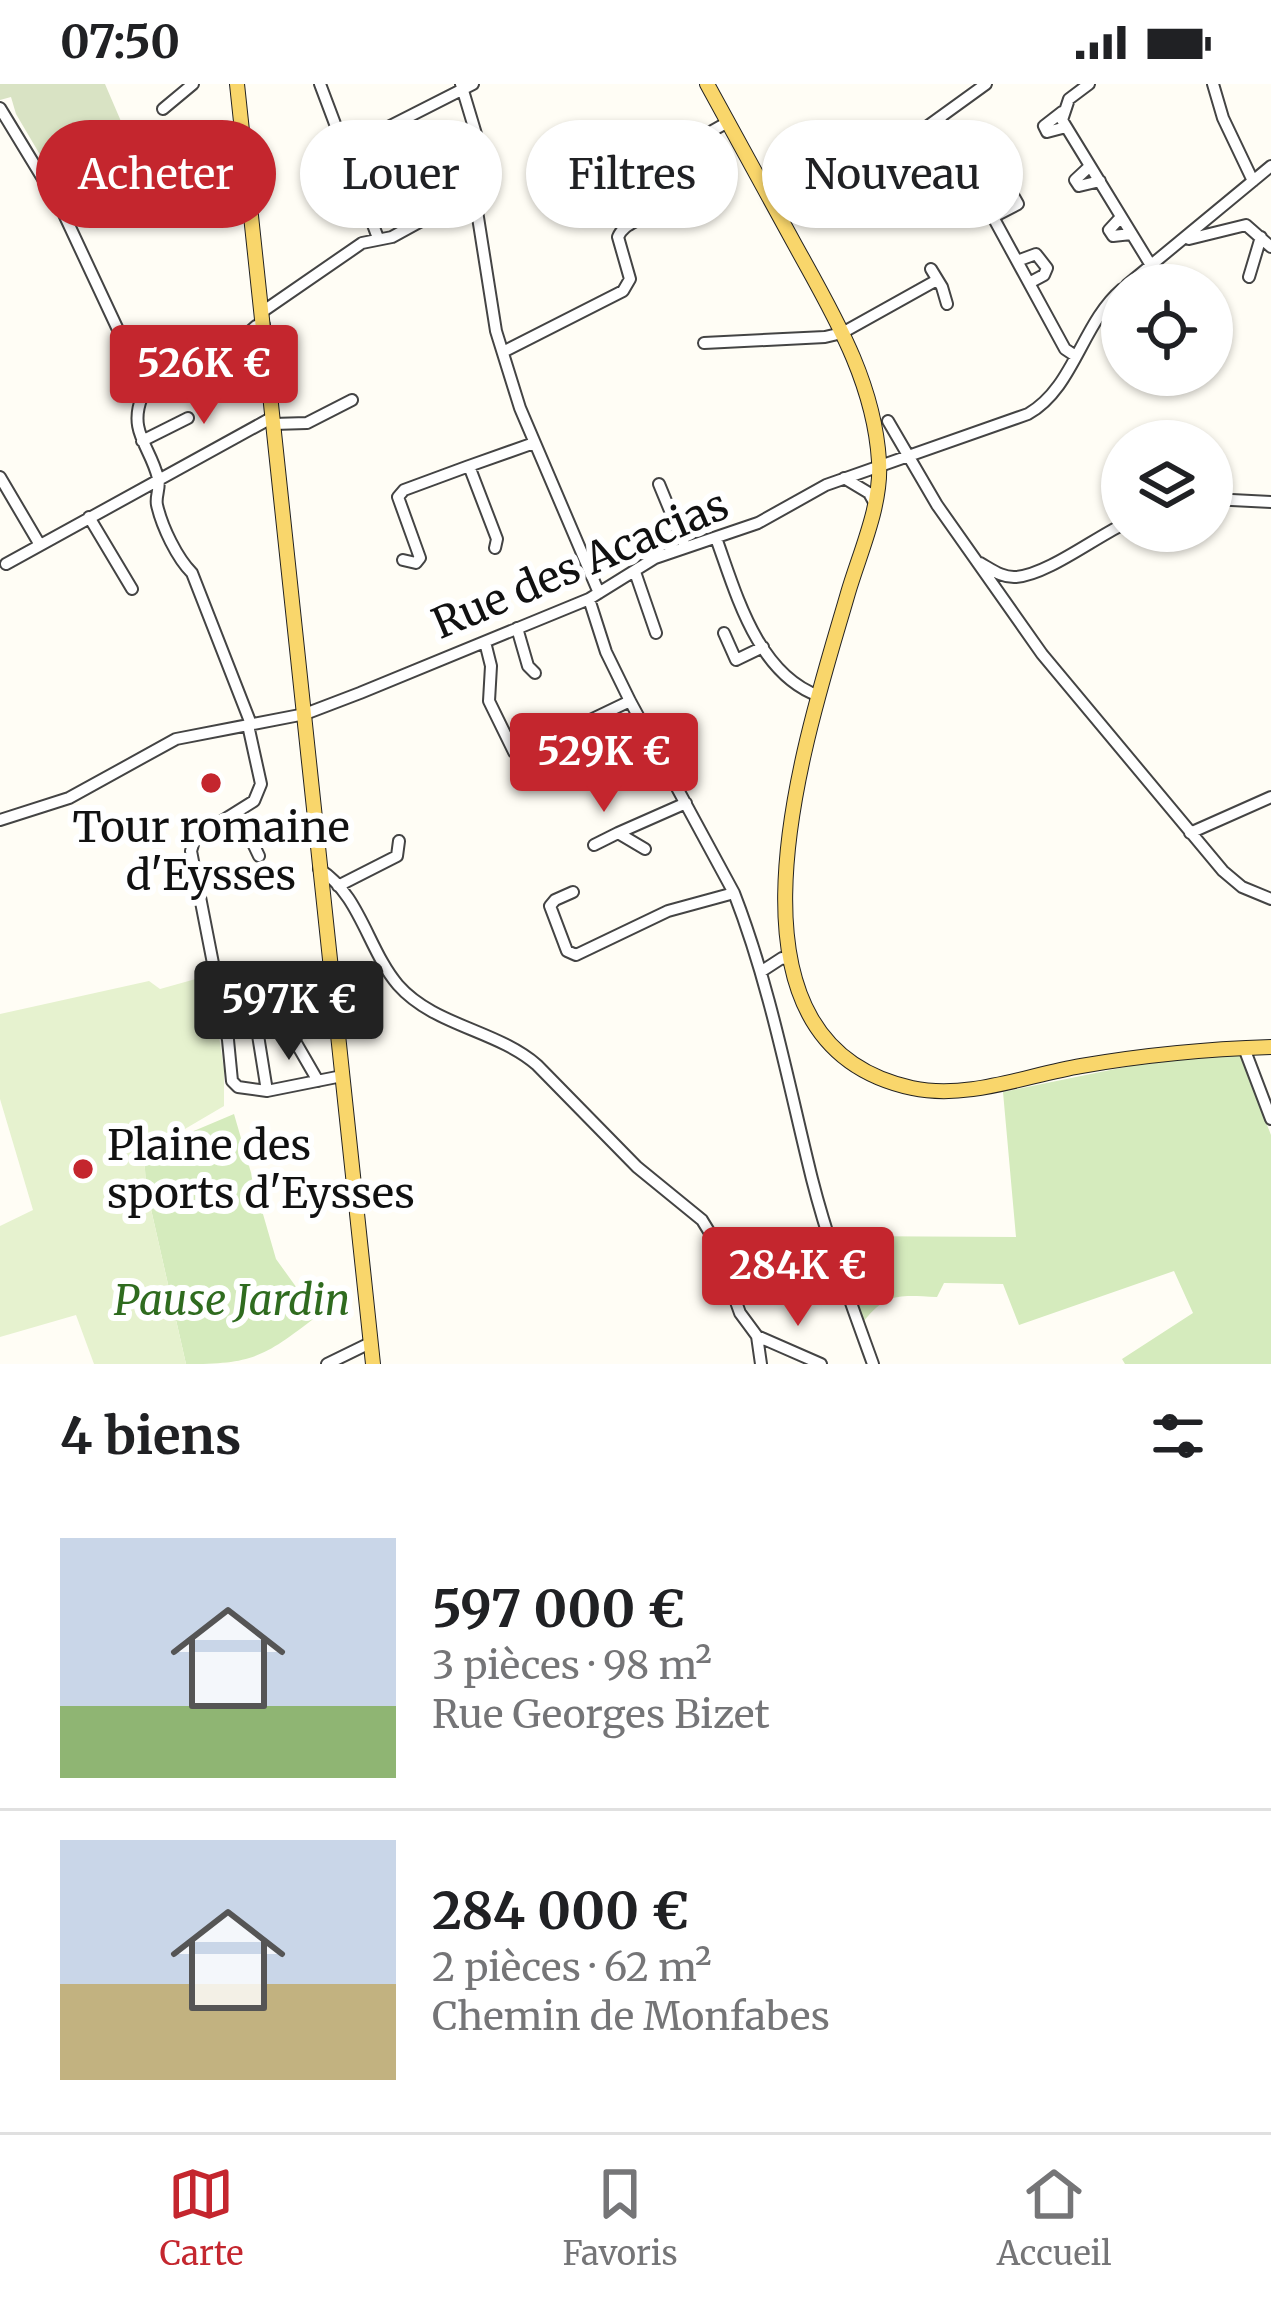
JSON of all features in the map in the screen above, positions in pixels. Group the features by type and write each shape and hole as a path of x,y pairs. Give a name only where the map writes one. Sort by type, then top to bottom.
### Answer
{"main road":[{"path":"237,84 373,1364"},
{"path":"706,84 727,120"},
{"path":"738,141 842,332 864,383 878,448 874,502 801,766 786,866 788,959 803,1003 826,1039 866,1071 916,1089 977,1088 1138,1057 1271,1047"}],"street":[{"path":"163,109 193,84"},
{"path":"320,84 332,120"},
{"path":"760,182 921,130 986,84"},
{"path":"1066,127 1047,132 1044,126 1089,84"},
{"path":"1213,84 1223,118 1253,181"},
{"path":"400,120 465,86 474,120"},
{"path":"0,108 62,210 135,366 142,397 136,413 142,441 159,478 156,503 181,561 193,573 249,724 261,784 254,801 194,838 191,851 232,1081 238,1087 267,1091 342,1076"},
{"path":"1062,112 1066,127 1150,264"},
{"path":"1090,166 1076,180 1079,186 1100,181"},
{"name":"Rue des Acacias","path":"1152,264 1271,166"},
{"path":"1175,245 1246,225 1271,247"},
{"path":"374,228 378,238"},
{"path":"142,397 220,358 342,254 409,228"},
{"path":"479,228 494,323 534,443 594,596 606,652 734,893 762,971 812,1181 873,1364"},
{"path":"503,352 627,286 630,279 618,237 624,228"},
{"path":"999,228 1065,349 1074,356"},
{"path":"1250,277 1261,237"},
{"path":"1017,261 1036,254 1041,257 1047,268 1044,275 1029,283"},
{"path":"704,343 825,337 842,332 934,274 947,304"},
{"name":"Rue des Acacias","path":"0,820 69,798 176,739 304,714 594,596 655,558 758,523 844,478 1035,410 1050,398 1101,307"},
{"path":"6,564 273,420 307,422 352,400"},
{"path":"142,441 188,418"},
{"path":"888,421 937,505 1067,686 1223,871 1271,899"},
{"path":"403,560 416,563 420,558 398,497 404,490 534,443"},
{"path":"878,448 891,459 908,459"},
{"path":"469,466 497,539 495,548"},
{"path":"0,477 40,545"},
{"path":"844,478 874,502"},
{"path":"659,484 685,548"},
{"path":"1233,500 1271,502"},
{"path":"89,518 132,589"},
{"path":"975,560 1002,576 1017,577 1101,535"},
{"path":"716,538 763,647 792,683 818,696"},
{"path":"634,572 656,633"},
{"path":"518,628 528,666 535,673"},
{"path":"724,633 736,660 763,647"},
{"path":"485,642 491,666 489,701 514,752 530,749 630,701"},
{"path":"1190,833 1271,797"},
{"path":"594,845 686,803"},
{"path":"238,812 259,856"},
{"path":"618,833 645,849"},
{"path":"338,886 397,856 399,841"},
{"path":"319,868 338,886 407,994 523,1053 637,1168 702,1220 740,1313 757,1336 761,1364"},
{"path":"573,892 550,906 562,942 576,955 668,911 734,893"},
{"path":"762,971 788,959"},
{"path":"267,1091 257,1029 281,1017 318,1081"},
{"path":"1244,1048 1271,1119"},
{"path":"757,1336 821,1364"},
{"path":"327,1364 370,1343"}],"green space":[{"path":"0,84 105,84 120,120 36,120 36,148 11,97 0,100"},
{"name":"Plaine des sports d'Eysses","path":"210,975 224,1070 224,1106 144,1153 146,1187 186,1364 94,1364 76,1315 0,1337 0,1226 33,1210 0,1099 0,1014 149,981 160,989"},
{"path":"1239,1053 1271,1135 1271,1364 1125,1364 1122,1359 1193,1313 1174,1271 1019,1325 1003,1284 944,1283 937,1297 888,1300 864,1321 834,1236 1016,1237 1003,1092 1130,1066"},
{"name":"Pause Jardin","path":"234,1114 276,1259 317,1316 257,1355 186,1364 146,1187 144,1152"}],"place":[{"name":"Tour romaine d'Eysses","path":"211,783"},
{"name":"Plaine des sports d'Eysses","path":"83,1169"}]}
